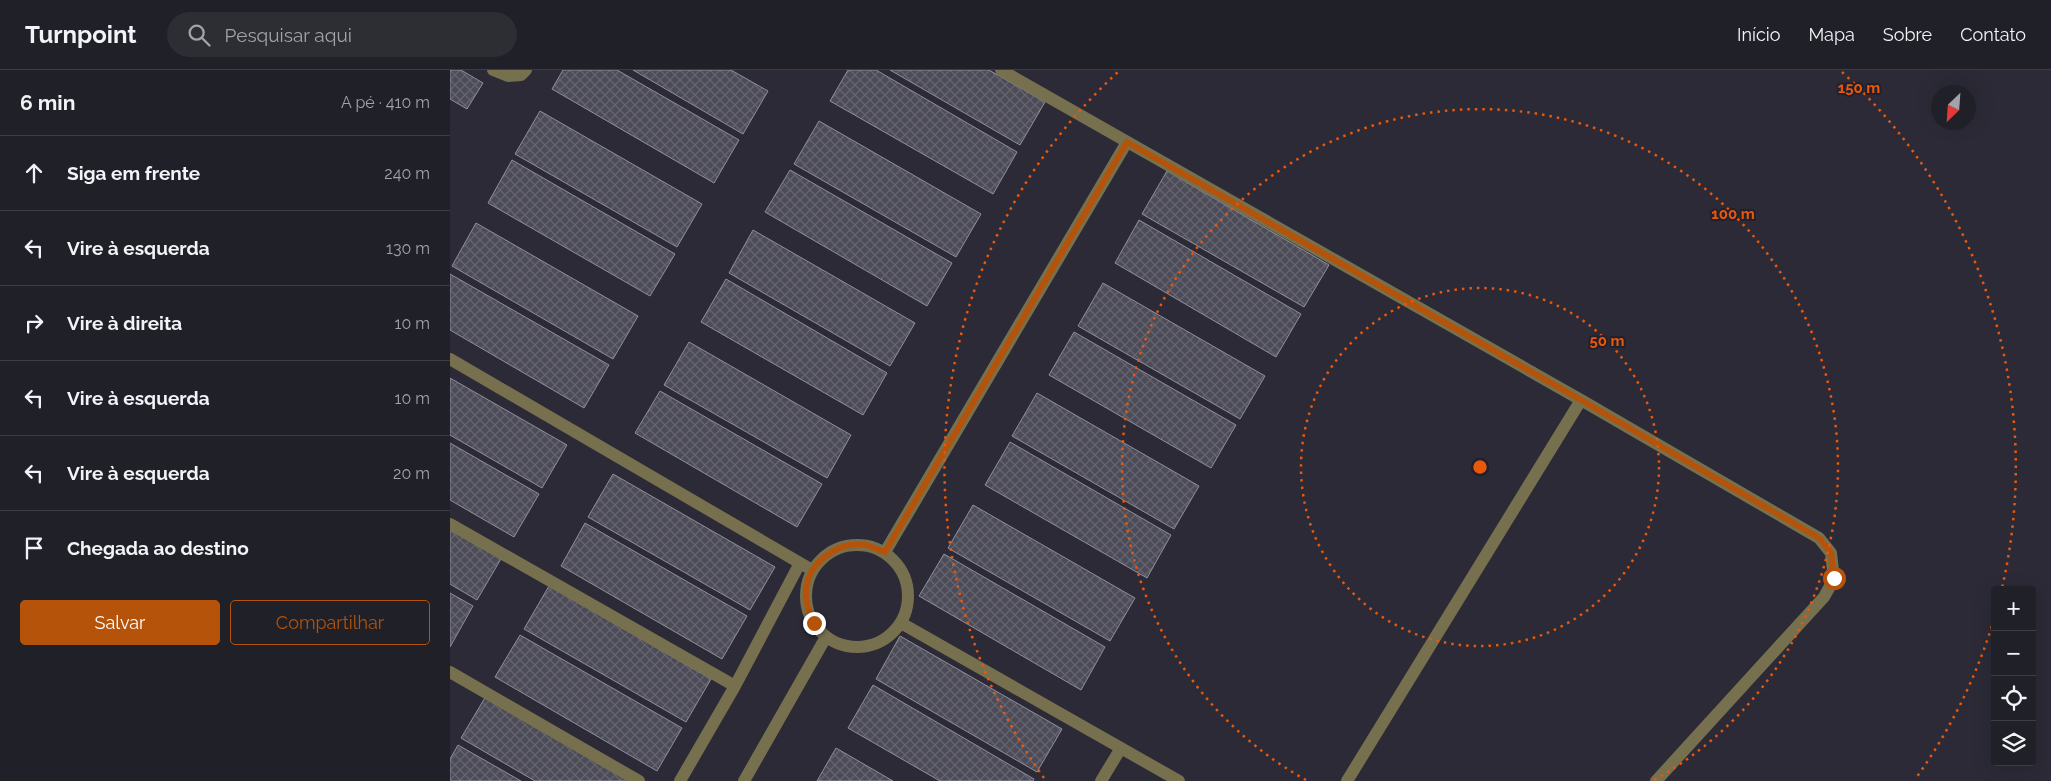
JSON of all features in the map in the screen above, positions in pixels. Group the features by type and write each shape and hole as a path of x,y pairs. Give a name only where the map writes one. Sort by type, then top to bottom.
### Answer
{"lane":[{"path":"493,70 508,76 521,75 526,70"},
{"path":"1001,70 1581,400 1819,538 1831,553 1834,578 1824,596 1656,781"},
{"path":"885,552 1127,142"},
{"path":"450,359 812,570"},
{"path":"1346,781 1581,400"},
{"path":"450,524 734,686"},
{"path":"865,545 885,552 899,566 908,584 908,604 901,623 887,638 867,646 845,646 826,637 814,623 806,606 806,588 812,570 826,555 844,546 865,545"},
{"path":"680,781 800,563"},
{"path":"901,623 1179,781"},
{"path":"744,781 826,637"},
{"path":"450,672 639,781"},
{"path":"1102,781 1121,748"}],"building":[{"path":"450,70 461,70 483,83 467,109 450,99"},
{"path":"563,70 617,70 739,140 714,183 552,89"},
{"path":"633,70 731,70 768,91 743,134"},
{"path":"848,70 876,70 1017,152 993,194 830,101"},
{"path":"890,70 989,70 1045,102 1020,145"},
{"path":"540,111 702,204 677,247 515,154"},
{"path":"819,121 981,214 956,257 794,164"},
{"path":"512,160 675,254 650,296 488,203"},
{"path":"790,170 952,263 927,306 765,212"},
{"path":"1167,171 1329,265 1304,307 1142,214"},
{"path":"1139,220 1301,314 1276,357 1115,263"},
{"path":"476,223 638,316 613,359 452,266"},
{"path":"753,230 915,323 890,366 729,273"},
{"path":"450,274 609,365 584,408 450,330"},
{"path":"726,279 887,373 863,415 701,322"},
{"path":"1103,283 1265,376 1240,419 1078,326"},
{"path":"1074,332 1236,425 1211,468 1049,375"},
{"path":"689,342 851,435 827,478 664,385"},
{"path":"450,378 567,445 542,488 450,435"},
{"path":"660,391 822,484 797,527 635,433"},
{"path":"1037,393 1199,486 1174,529 1012,436"},
{"path":"1010,442 1171,535 1147,578 985,485"},
{"path":"450,443 539,494 514,537 450,500"},
{"path":"613,474 775,567 750,610 588,517"},
{"path":"973,505 1135,598 1110,641 948,548"},
{"path":"585,523 747,616 722,659 561,566"},
{"path":"450,527 502,557 477,600 450,584"},
{"path":"944,554 1105,647 1081,690 919,596"},
{"path":"549,586 711,679 686,722 524,629"},
{"path":"450,593 473,606 450,647"},
{"path":"520,635 682,728 657,771 495,677"},
{"path":"900,636 1062,729 1037,772 876,679"},
{"path":"873,685 1034,779 1033,781 940,781 848,728"},
{"path":"486,696 634,781 535,781 461,738"},
{"path":"458,745 521,781 450,781 450,759"},
{"path":"836,748 893,781 817,781"}],"route":[{"path":"814,623 806,606 806,588 812,570 826,555 844,546 865,545 885,552 1127,142 1581,400 1819,538 1831,553 1834,578"}]}
